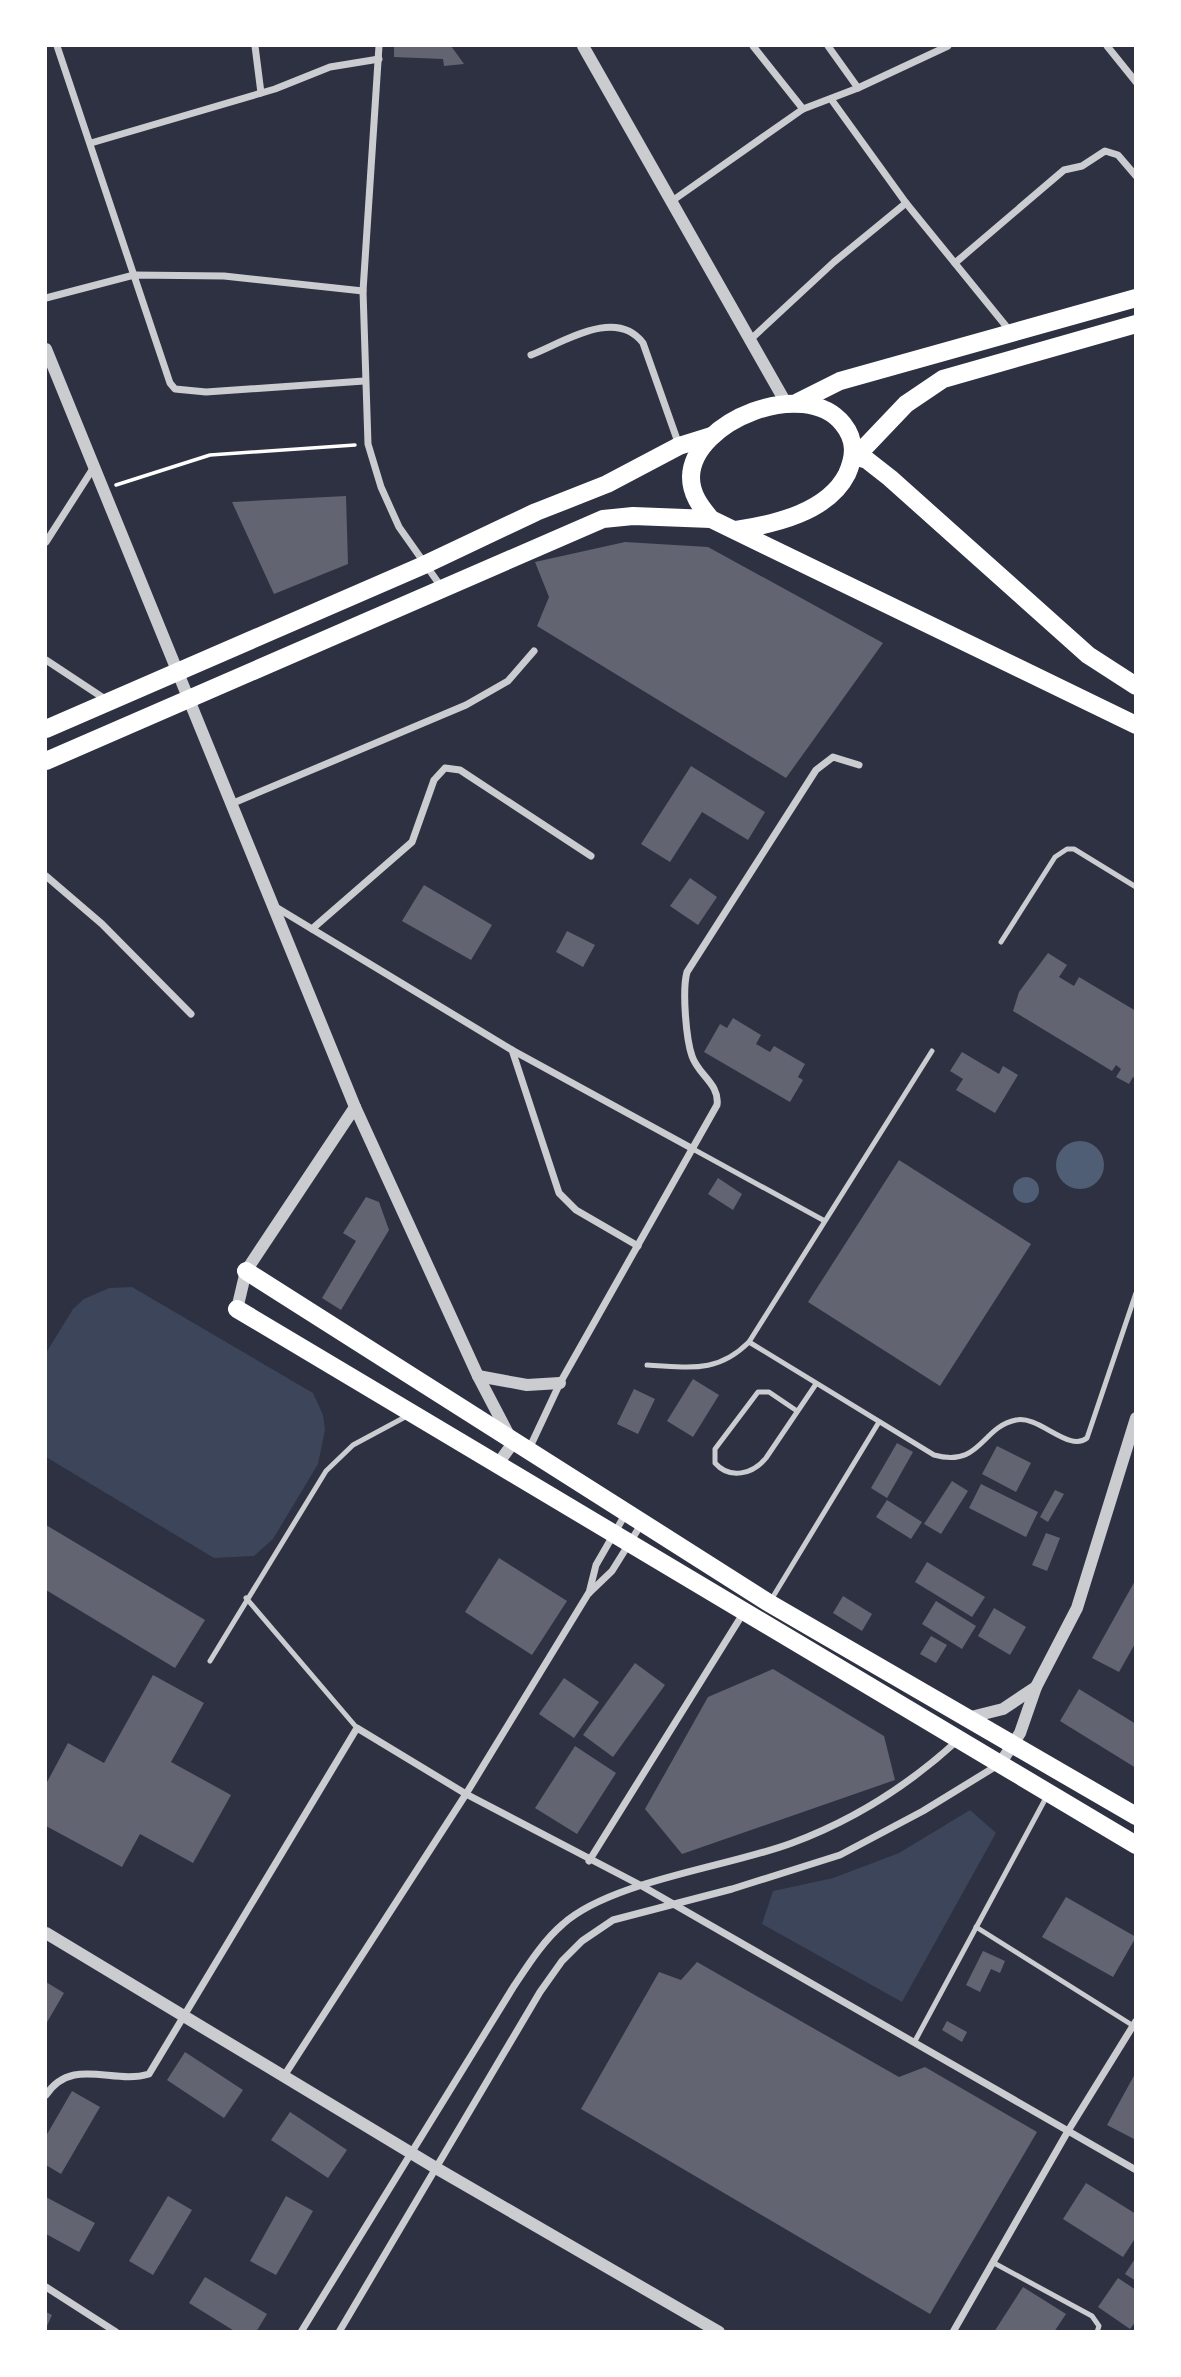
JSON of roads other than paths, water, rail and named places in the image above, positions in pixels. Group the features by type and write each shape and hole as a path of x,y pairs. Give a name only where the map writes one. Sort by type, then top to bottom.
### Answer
{"main road":[{"path":"46,729 424,565 536,512 607,484 679,446 714,435 760,409 790,403 840,381 1010,331 1136,298"},
{"path":"736,530 765,526 818,504 836,491 854,453 866,446 906,404 943,379 1136,324"},
{"path":"790,403 817,404 835,414 849,431 854,453 890,478 1088,655 1136,686"},
{"path":"710,519 695,500 691,476 697,453 714,435"},
{"path":"46,761 603,519 633,516 710,519 1136,725"},
{"path":"246,1271 520,1448 769,1603 1136,1816"},
{"path":"237,1309 1136,1845"}],"street":[{"path":"57,46 175,389 206,392 364,381"},
{"path":"256,46 261,93"},
{"path":"379,46 363,291 368,444 381,487 399,527 442,588"},
{"path":"583,46 790,403"},
{"path":"754,46 803,109"},
{"path":"828,46 858,88"},
{"path":"672,201 803,109 858,88 948,46"},
{"path":"1107,46 1136,82"},
{"path":"91,143 261,93 330,67 379,59"},
{"path":"831,99 906,204 1010,331"},
{"path":"955,263 1064,170 1082,166 1105,151 1118,155 1136,176"},
{"path":"751,339 834,262 906,204"},
{"path":"46,298 134,275 224,276 363,291"},
{"path":"531,355 606,326 622,326 634,332 643,343 679,446"},
{"path":"46,349 355,1107 478,1376 520,1448"},
{"path":"46,542 94,466"},
{"path":"231,804 466,705 508,681 534,651"},
{"path":"46,660 108,701"},
{"path":"497,1465 520,1448 560,1383 718,1105 716,1089 692,1058 685,988 687,972 816,770 833,757 859,765"},
{"path":"312,929 412,842 434,780 444,768 460,770 590,856"},
{"path":"46,876 102,924 191,1014"},
{"path":"274,906 512,1050 693,1149"},
{"path":"512,1050 559,1193 576,1210 638,1246"},
{"path":"237,1309 246,1271 355,1107"},
{"path":"478,1376 527,1385 560,1383"},
{"path":"339,2332 540,1992 562,1961 582,1941 613,1920 669,1903 732,1889 840,1855 923,1811 1000,1764 1027,1718 1036,1688 1077,1608 1136,1418"},
{"path":"589,1594 596,1565 625,1513"},
{"path":"284,2076 466,1794 589,1594 606,1578 642,1523"},
{"path":"589,1861 744,1612"},
{"path":"965,1718 1003,1709 1036,1688"},
{"path":"46,2095 66,2075 91,2072 137,2077 149,2074 357,1728 466,1794 589,1861 642,1886 1136,2170"},
{"path":"301,2332 410,2152 537,1953 564,1923 603,1899 792,1843 843,1820 921,1773 958,1740"},
{"path":"46,1933 436,2168 719,2332"},
{"path":"953,2332 1068,2131 1133,2029"},
{"path":"46,2287 116,2332"}],"lane":[{"path":"1001,942 1055,857 1067,849 1074,849 1136,887"},
{"path":"647,1365 703,1367 721,1363 749,1342 823,1220 932,1051"},
{"path":"693,1149 823,1220"},
{"path":"749,1342 934,1455 946,1458 969,1454 1002,1427 1016,1420 1031,1421 1072,1441 1083,1442 1089,1433 1136,1293"},
{"path":"797,1411 769,1392 758,1392 715,1449 715,1463 722,1469 738,1474 754,1469 766,1458 816,1384"},
{"path":"210,1661 246,1598 326,1471 353,1445 400,1421 410,1411"},
{"path":"769,1603 878,1422"},
{"path":"246,1598 357,1728"},
{"path":"915,2041 1048,1793"},
{"path":"976,1927 1133,2029"},
{"path":"994,2263 1093,2316 1099,2326 1097,2332"}]}
